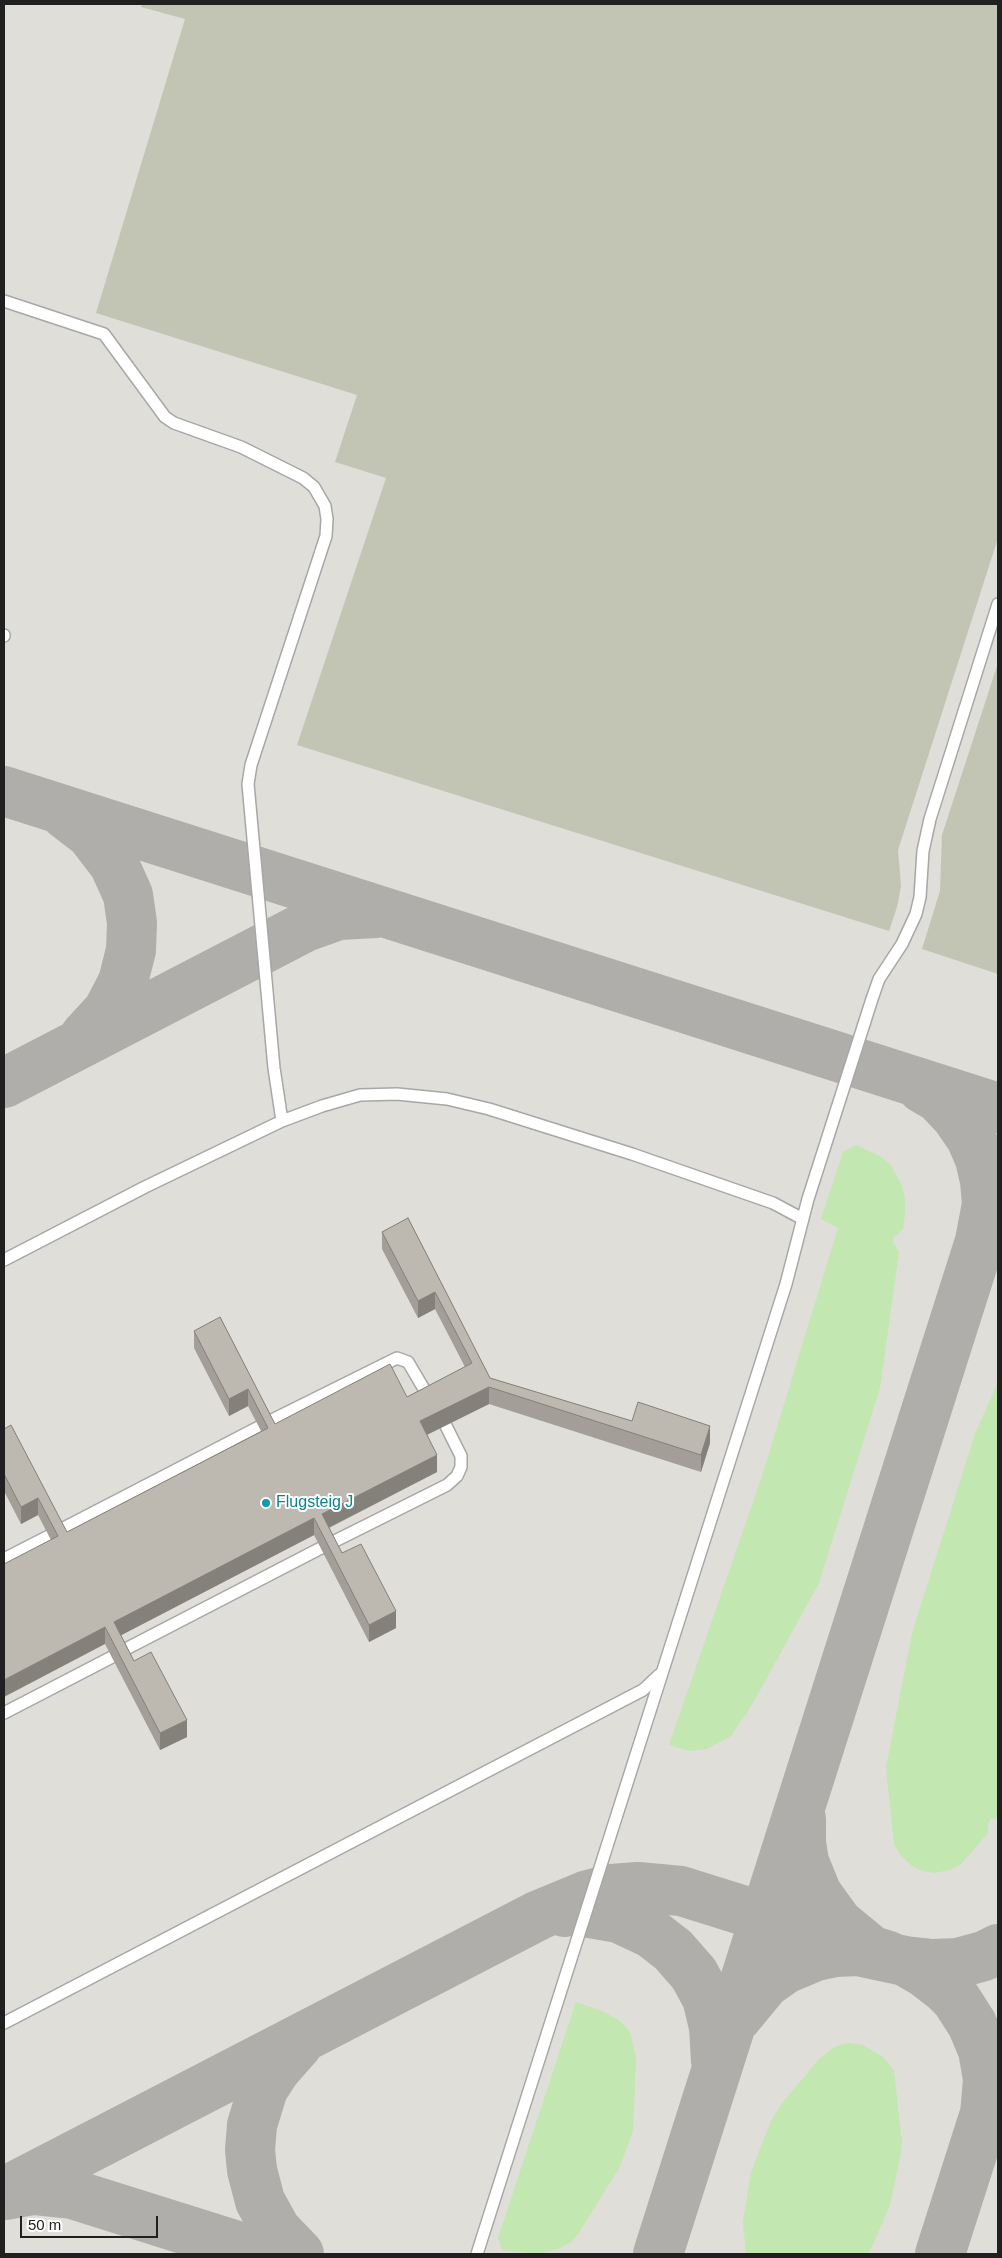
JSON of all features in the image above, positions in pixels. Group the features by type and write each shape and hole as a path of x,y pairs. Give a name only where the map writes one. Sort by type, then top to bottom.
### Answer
{"lane":[{"path":"4,300 104,334 165,417 174,423 241,447 303,478 314,487 325,506 328,519 326,536 251,765 248,784 274,1068 282,1121"},
{"path":"477,2254 786,1284 803,1218 880,979 902,944 916,914 930,819 998,604"},
{"path":"4,1260 145,1187 282,1121 322,1106 360,1095 397,1094 446,1099 520,1118 632,1154 772,1203 803,1218"},
{"path":"4,1559 397,1358 408,1362 431,1401"},
{"path":"4,1712 447,1484 458,1476 462,1467 461,1456 446,1426"},
{"path":"4,2023 643,1690 658,1677 665,1665"}],"shaded area":[{"path":"4,4 998,4 998,2254 4,2254"},
{"path":"142,4 998,4 998,538 898,850 901,886 897,907 889,931 297,745 386,478 335,462 357,395 96,313 185,19 141,7"},
{"path":"998,663 998,974 922,949 940,891 942,835"}],"green space":[{"path":"856,1145 880,1156 891,1165 902,1186 905,1199 903,1229 894,1237 893,1243 899,1252 880,1388 819,1583 753,1703 731,1736 707,1749 689,1751 669,1745 762,1476 838,1228 821,1219 843,1152"},
{"path":"998,1382 998,1818 991,1819 988,1824 988,1833 960,1865 950,1870 934,1873 922,1871 911,1865 901,1856 894,1844 886,1768 912,1633 975,1434"},
{"path":"576,2002 604,2012 620,2021 630,2032 636,2058 633,2131 619,2168 578,2234 570,2243 558,2249 538,2254 502,2250 498,2238"},
{"path":"849,2043 863,2045 883,2057 894,2071 902,2143 890,2205 870,2251 868,2254 746,2254 743,2222 751,2172 771,2121 783,2102 819,2059 836,2046"}],"building":[{"name":"Flugsteig J","path":"408,1218 490,1378 632,1421 638,1402 710,1426 701,1455 489,1387 420,1421 437,1455 322,1514 342,1553 361,1544 396,1611 369,1625 314,1518 114,1622 134,1661 151,1652 187,1720 160,1733 105,1627 4,1680 4,1564 58,1536 38,1498 21,1507 4,1474 4,1429 11,1425 67,1532 268,1428 248,1389 229,1399 194,1331 220,1317 275,1424 390,1364 407,1397 472,1363 435,1292 418,1301 382,1232"}],"taxiway":[{"path":"4,791 998,1108"},
{"path":"65,814 91,834 114,864 128,895 132,923 131,950 123,982 108,1011 85,1036"},
{"path":"4,1083 305,927 339,915 376,913"},
{"path":"922,1088 939,1098 956,1116 971,1138 980,1159 985,1181 987,1204 980,1241"},
{"path":"658,2254 980,1241 998,1206"},
{"path":"801,1819 801,1843 804,1862 817,1894 838,1923 866,1946"},
{"path":"4,2192 539,1915 585,1896 611,1889 638,1887 681,1891 889,1956"},
{"path":"564,1912 573,1910 619,1918 651,1933 673,1950 694,1974 707,1998 714,2027 716,2061"},
{"path":"905,1961 933,1964 958,1963 984,1956 998,1949"},
{"path":"737,2017 765,1983 785,1969 816,1956 835,1952 858,1951 905,1961 924,1972 946,1989 956,1999 972,2024 983,2050 988,2079 985,2115"},
{"path":"298,2044 276,2069 263,2089 252,2125 250,2150 252,2170 260,2201 276,2230 299,2254"},
{"path":"940,2254 995,2082"},
{"path":"6,2195 33,2190 72,2194 263,2254"}],"place":[{"name":"Flugsteig J","path":"266,1503"}]}
